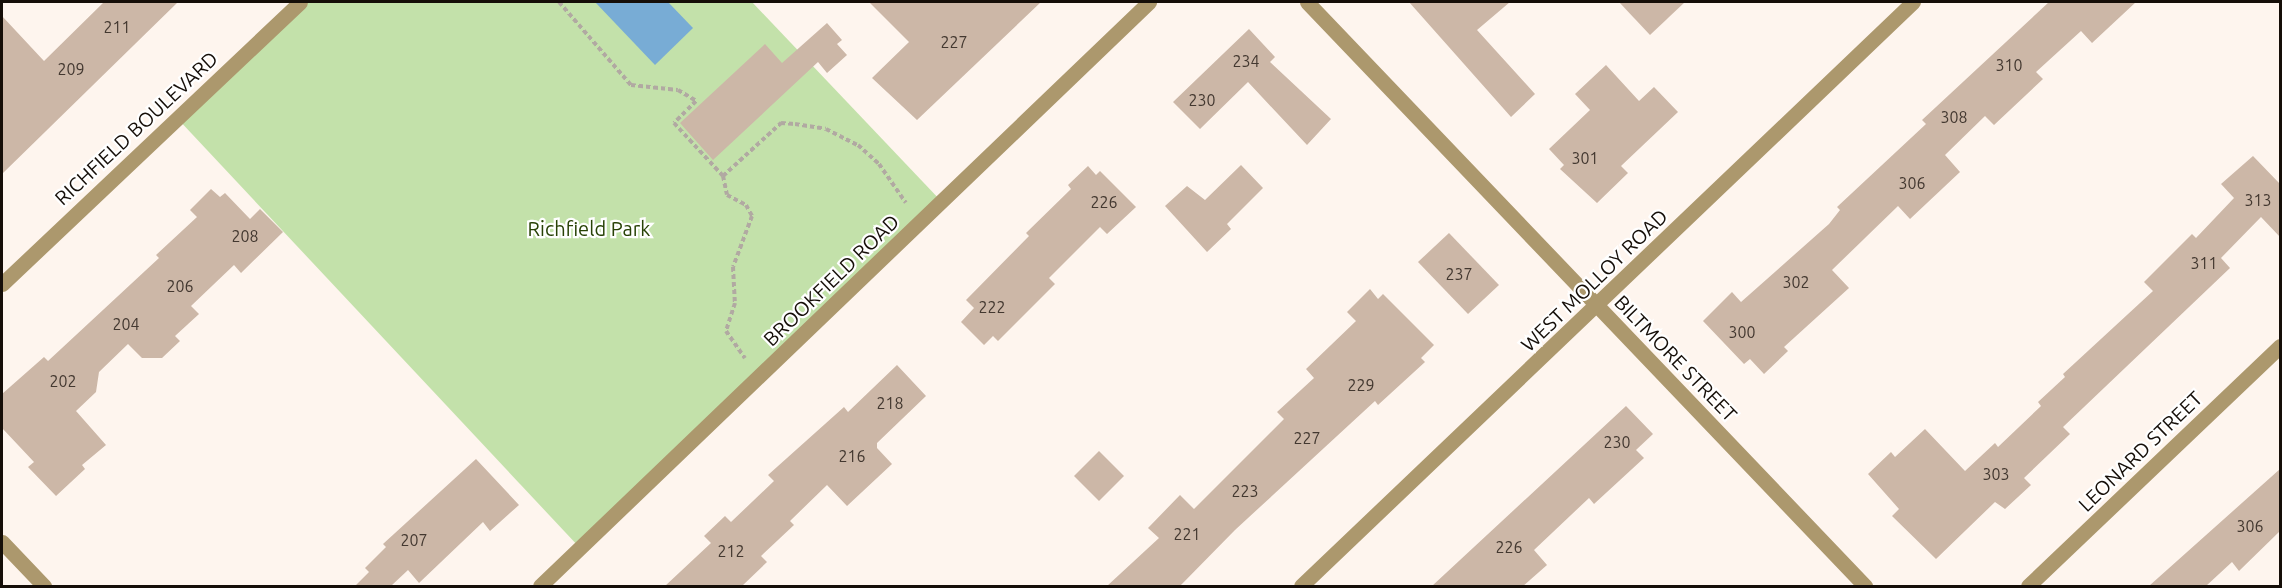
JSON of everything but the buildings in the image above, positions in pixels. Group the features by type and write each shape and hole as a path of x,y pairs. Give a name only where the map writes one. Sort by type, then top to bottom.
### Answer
{"street":[{"name":"RICHFIELD BOULEVARD","path":"2,284 300,2"},
{"name":"BROOKFIELD ROAD","path":"540,586 1149,2"},
{"name":"BILTMORE STREET","path":"1307,2 1865,586"},
{"name":"WEST MOLLOY ROAD","path":"1301,586 1598,306 1913,2"},
{"name":"LEONARD STREET","path":"2028,586 2280,346"},
{"path":"2,542 44,586"}],"path":[{"path":"559,2 631,85 678,90 696,101 674,123 723,176 727,195 746,205 752,216 734,267 735,303 726,331 759,378"},
{"path":"723,176 781,123 826,129 858,145 879,164 922,222"}],"green space":[{"name":"Richfield Park","path":"300,2 752,2 942,202 580,548 177,118"}],"water":[{"path":"595,2 668,2 693,28 655,65"}]}
